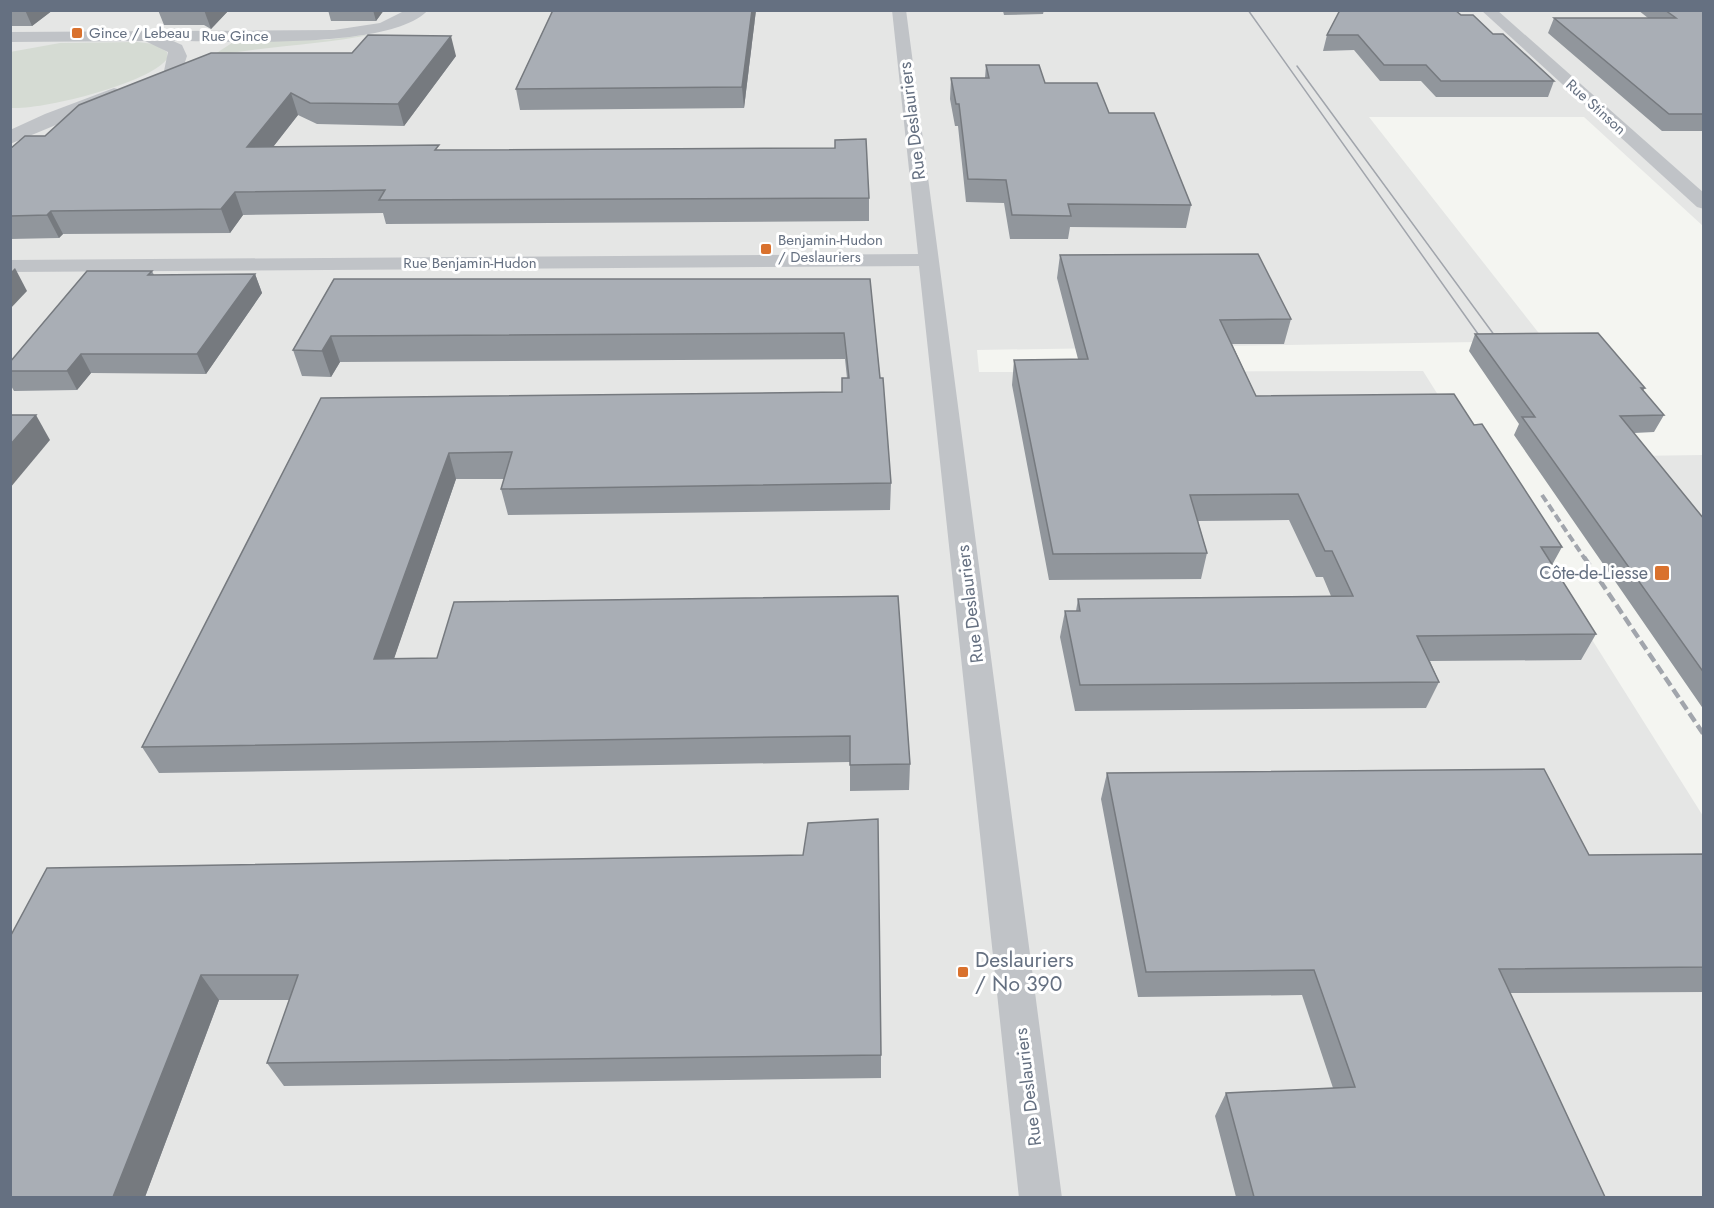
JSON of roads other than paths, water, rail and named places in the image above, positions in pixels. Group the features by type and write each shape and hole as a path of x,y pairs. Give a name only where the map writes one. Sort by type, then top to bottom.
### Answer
{"street":[{"name":"Rue Gince","path":"10,37 346,34 384,27 420,10"},
{"path":"249,53 371,39 420,23 428,18 430,10"},
{"name":"Rue Deslauriers","path":"899,10 1041,1197"},
{"name":"Rue Stinson","path":"1488,10 1704,203"},
{"path":"152,79 199,59 233,35 251,17"},
{"path":"10,48 81,36"},
{"path":"147,36 176,49 178,56 173,71"},
{"path":"10,138 130,88"},
{"path":"24,112 88,105"},
{"name":"Rue Benjamin-Hudon","path":"10,266 929,260"}],"tram line":[{"path":"1248,10 1488,348"},
{"path":"1297,66 1503,347"}],"railway":[{"path":"1542,495 1585,559"},
{"path":"1584,557 1704,735"}],"place":[{"name":"Gince / Lebeau","path":"77,33"},
{"name":"Benjamin-Hudon / Deslauriers","path":"766,249"},
{"name":"Côte-de-Liesse","path":"1662,573"},
{"name":"Deslauriers / No 390","path":"963,972"}]}
